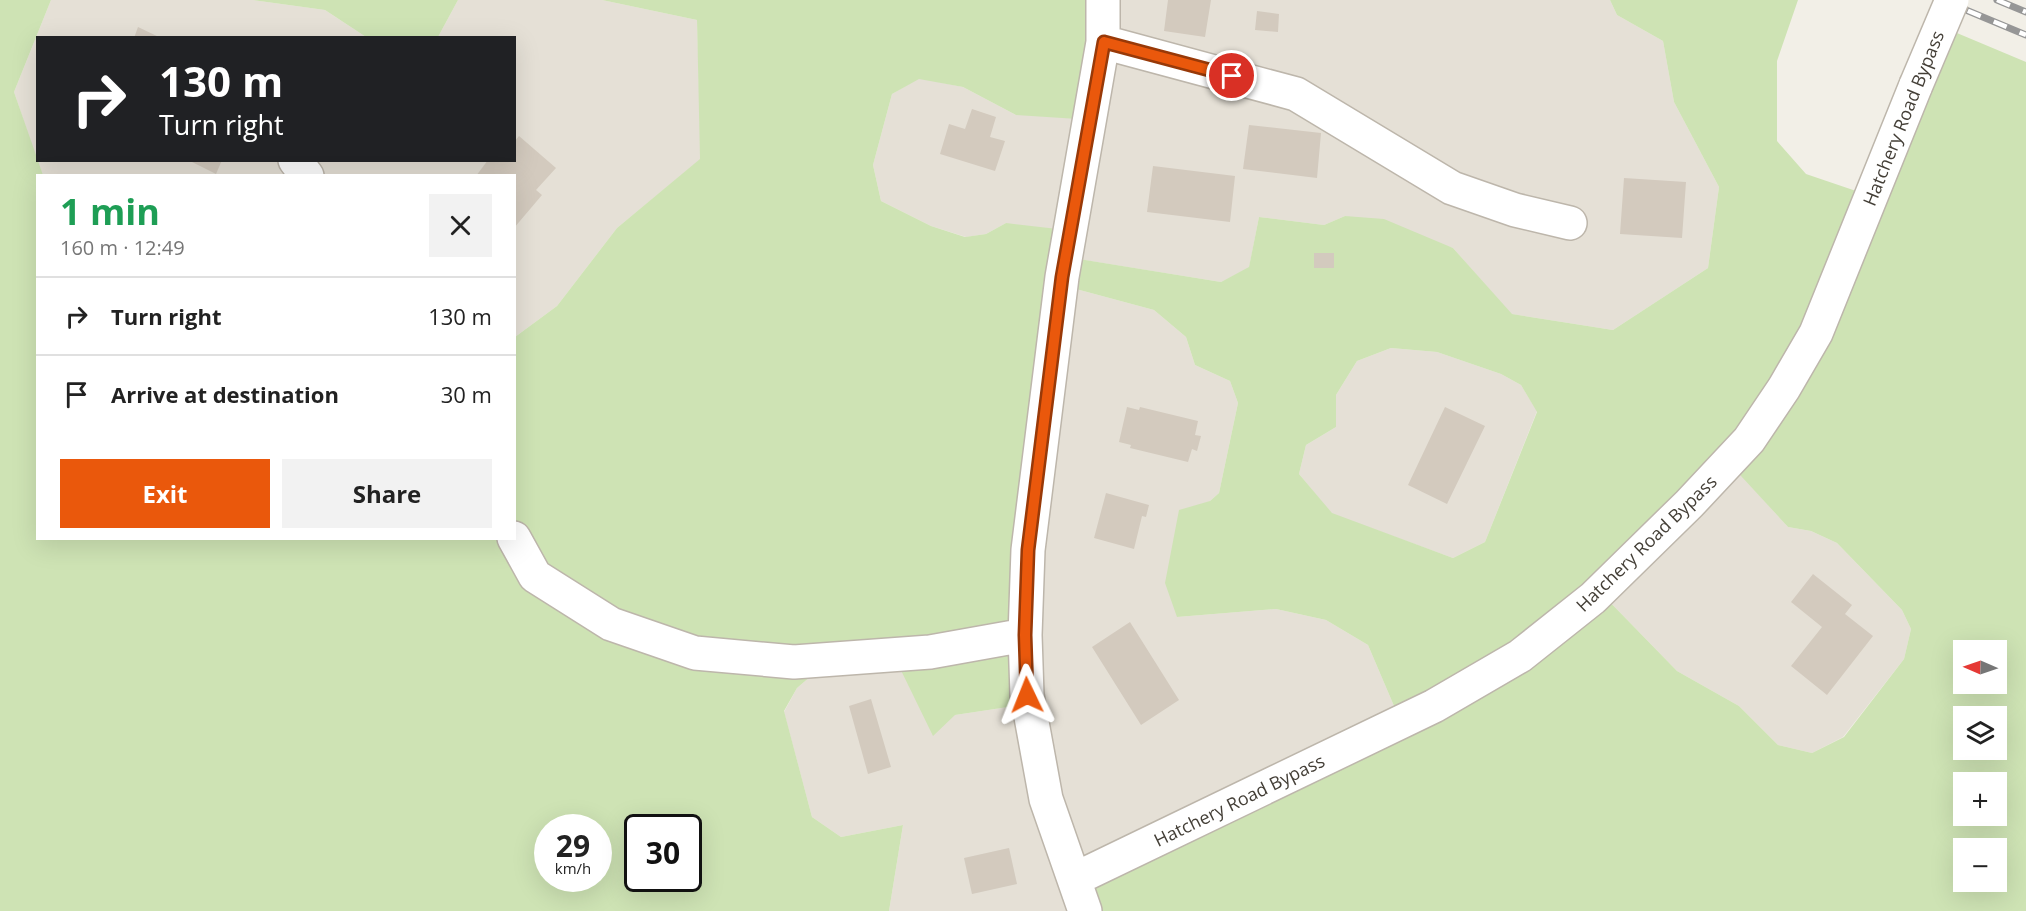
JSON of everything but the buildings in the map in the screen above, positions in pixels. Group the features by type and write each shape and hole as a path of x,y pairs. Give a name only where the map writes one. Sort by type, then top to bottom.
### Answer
{"street":[{"path":"1085,911 1046,799 1027,695 1025,635 1028,550 1062,277 1104,42 1103,0"},
{"name":"Hatchery Road Bypass","path":"1075,879 1434,706 1520,656 1593,598 1689,504 1749,440 1784,388 1816,333 1952,0"},
{"path":"1104,42 1296,94 1452,188 1515,210 1570,223"},
{"path":"515,540 535,576 601,618 611,624 695,653 794,662 930,651 1025,635"}],"shaded area":[{"path":"51,0 253,0 325,10 364,36 37,36"},
{"path":"458,0 602,0 697,20 701,159 617,228 557,306 516,336 516,174 42,174 38,162 516,162 516,36 439,36"},
{"path":"1108,0 1610,0 1617,15 1663,41 1674,102 1719,187 1708,268 1613,330 1511,314 1453,248 1345,216 1324,225 1259,217 1249,268 1221,282 1078,259 1006,223 986,234 966,237 931,226 881,201 873,165 892,94 919,78 963,87 1016,115"},
{"path":"36,37 36,157 14,92"},
{"path":"1076,289 1154,310 1186,337 1195,365 1230,381 1238,403 1219,493 1210,501 1177,617 1276,609 1326,620 1368,645 1400,720 1081,911 889,911 903,825 841,837 812,817 784,712 797,688 839,652 894,656 955,715 1022,705"},
{"path":"1391,348 1437,352 1501,374 1521,385 1537,411 1485,542 1453,558 1332,514 1299,474 1306,445 1336,427 1336,395 1357,361"},
{"path":"1731,464 1788,527 1811,531 1837,543 1902,610 1911,629 1904,659 1843,737 1812,753 1778,745 1739,706 1677,671 1600,592"}],"green space":[{"path":"0,0 51,0 14,92 36,155 36,162 38,162 43,174 36,174 36,540 516,540 516,336 557,306 617,228 700,159 697,20 602,0 1108,0 1093,120 1016,115 963,87 919,79 892,94 873,165 881,201 931,226 965,237 986,234 1006,223 1075,231 1079,259 1221,282 1249,267 1259,217 1324,225 1345,216 1384,219 1453,248 1512,314 1613,330 1708,268 1719,187 1674,102 1663,41 1617,15 1610,0 1798,0 1777,61 1777,141 1806,174 1859,192 1945,28 2026,62 2026,911 1081,911 1074,881 1400,720 1368,645 1326,620 1276,609 1177,617 1165,583 1179,510 1210,501 1219,493 1238,403 1230,381 1195,365 1186,337 1154,310 1076,289 1022,705 955,715 933,736 894,656 839,652 797,688 784,711 812,817 841,837 903,825 889,911 0,911","holes":["1391,348 1437,352 1501,374 1521,385 1537,412 1485,542 1453,558 1332,513 1299,474 1306,445 1336,427 1336,395 1357,361","1730,464 1788,527 1811,531 1837,543 1902,610 1911,629 1904,659 1844,737 1812,753 1778,745 1739,706 1677,671 1600,592"]},
{"path":"253,0 458,0 439,36 364,36 325,10"}],"railway":[{"path":"1942,0 2026,35"},
{"path":"1997,0 2026,12"}],"route":[{"path":"1027,695 1025,635 1028,550 1062,277 1104,42 1232,76"}]}
